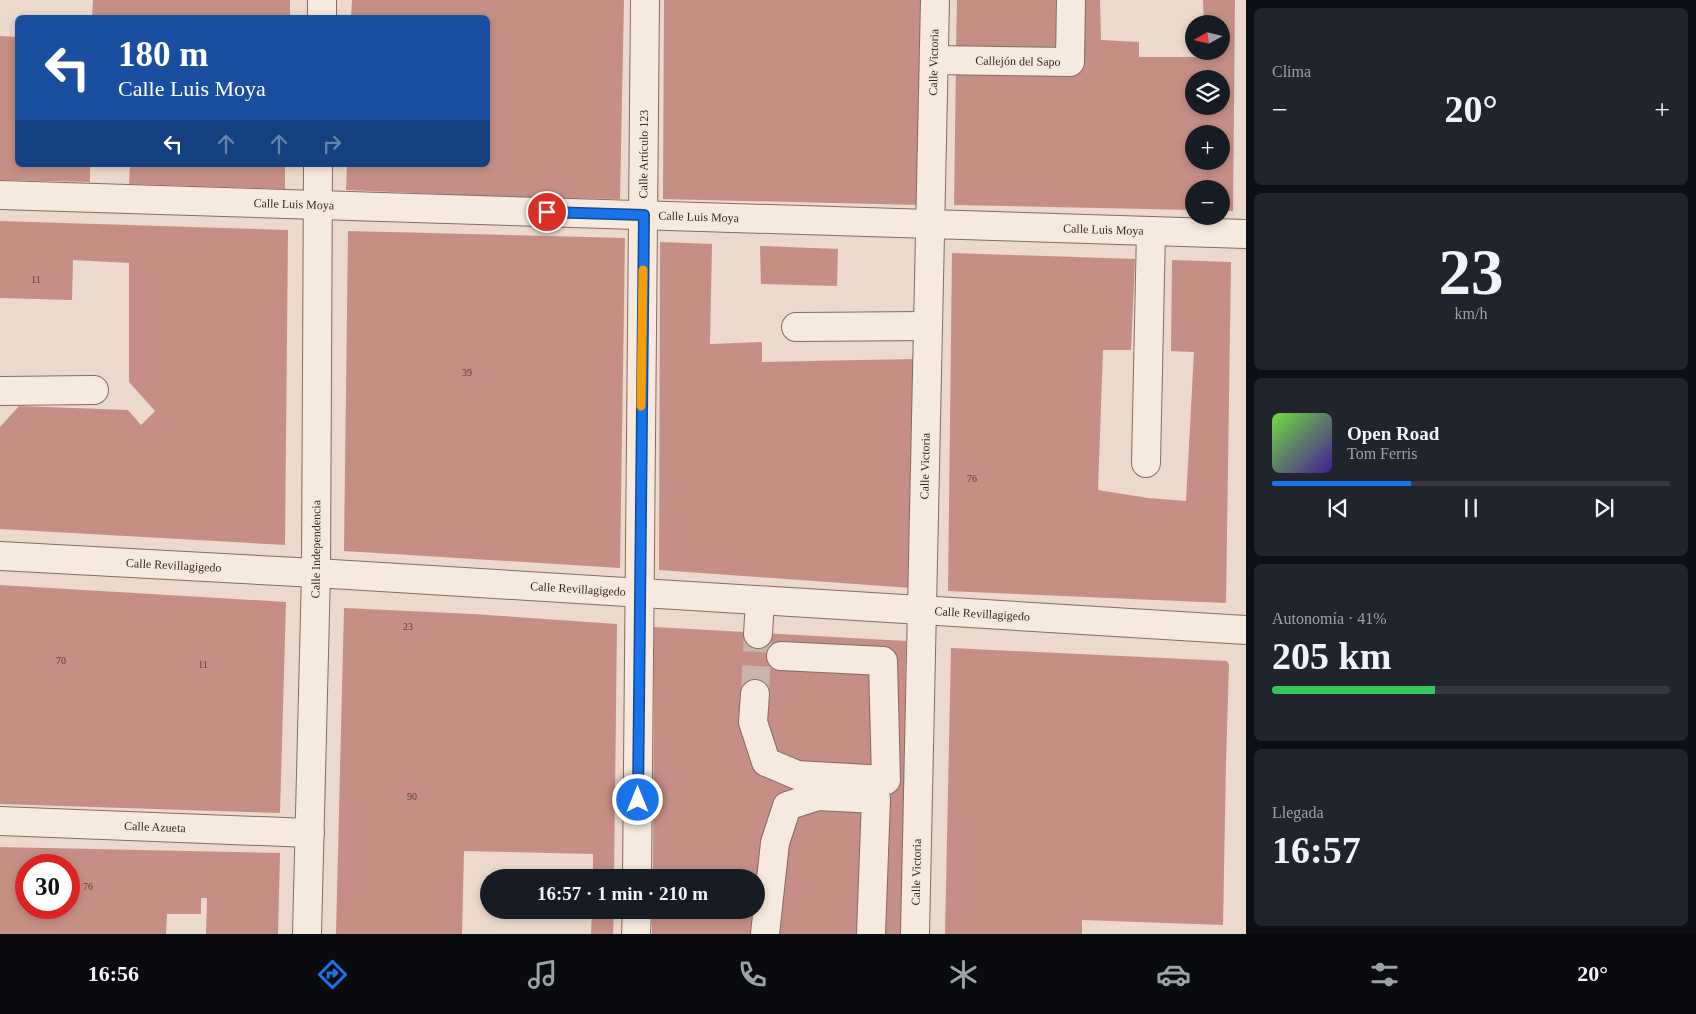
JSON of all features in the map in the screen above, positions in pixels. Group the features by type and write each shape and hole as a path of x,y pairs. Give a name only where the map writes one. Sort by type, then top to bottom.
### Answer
{"street":[{"path":"322,0 322,15"},
{"name":"Calle Artículo 123","path":"637,869 645,0"},
{"name":"Calle Victoria","path":"916,934 936,0"},
{"name":"Callejón del Sapo","path":"934,60 1070,62 1071,0"},
{"name":"Calle Independencia","path":"307,934 316,573 318,167"},
{"name":"Calle Luis Moya","path":"0,195 1246,234"},
{"path":"1146,463 1151,231"},
{"path":"796,327 928,326"},
{"path":"0,390 94,390"},
{"name":"Calle Revillagigedo","path":"0,556 316,573 1246,630"},
{"path":"758,634 760,601"},
{"path":"754,694 753,722 766,762 797,775 886,780 883,661 781,656"},
{"path":"765,934 775,843 786,806 818,796 876,799 871,934"},
{"name":"Calle Azueta","path":"0,821 310,833"},
{"path":"636,934 637,919"}],"building":[{"path":"93,0 290,0 290,15 92,15"},
{"path":"352,0 624,0 620,199 510,197 346,190 347,167 490,167 490,15 351,15"},
{"path":"664,0 921,0 918,205 663,199"},
{"path":"957,0 1057,0 1056,48 956,47"},
{"path":"1074,0 1100,0 1101,40 1139,42 1139,57 1185,57 1185,60 1230,60 1230,15 1204,15 1203,0 1235,0 1233,211 1230,211 1230,180 1185,180 1185,210 954,205 956,62 1074,64"},
{"path":"0,36 15,37 15,167 90,167 90,182 0,180"},
{"path":"130,167 285,167 285,189 129,184"},
{"path":"0,221 288,230 285,545 0,529 0,427 19,406 128,410 141,425 155,411 129,382 129,263 73,260 72,300 0,298"},
{"path":"348,231 625,238 620,568 344,551"},
{"path":"660,242 712,244 710,344 762,342 762,362 913,359 911,588 659,570"},
{"path":"760,246 838,249 837,286 761,284"},
{"path":"952,253 1135,259 1131,350 1103,350 1098,490 1148,498 1186,501 1194,352 1171,351 1172,260 1231,262 1226,603 948,591"},
{"path":"0,585 286,602 280,813 0,804"},
{"path":"344,608 473,614 617,624 614,869 593,869 593,854 464,851 462,934 336,934"},
{"path":"654,627 906,641 903,934 652,934 652,919 765,919 765,869 653,869"},
{"path":"951,648 1227,661 1229,665 1223,925 1082,920 1082,934 945,934"},
{"path":"0,847 280,853 278,934 206,934 207,898 201,898 201,914 167,914 166,934 0,934"},
{"path":"592,919 614,919 613,934 591,934"}],"tunnel":[{"path":"755,694 758,634"}],"slow traffic":[{"path":"641,406 643,270"}],"route":[{"path":"547,212 644,215 638,800"}]}
